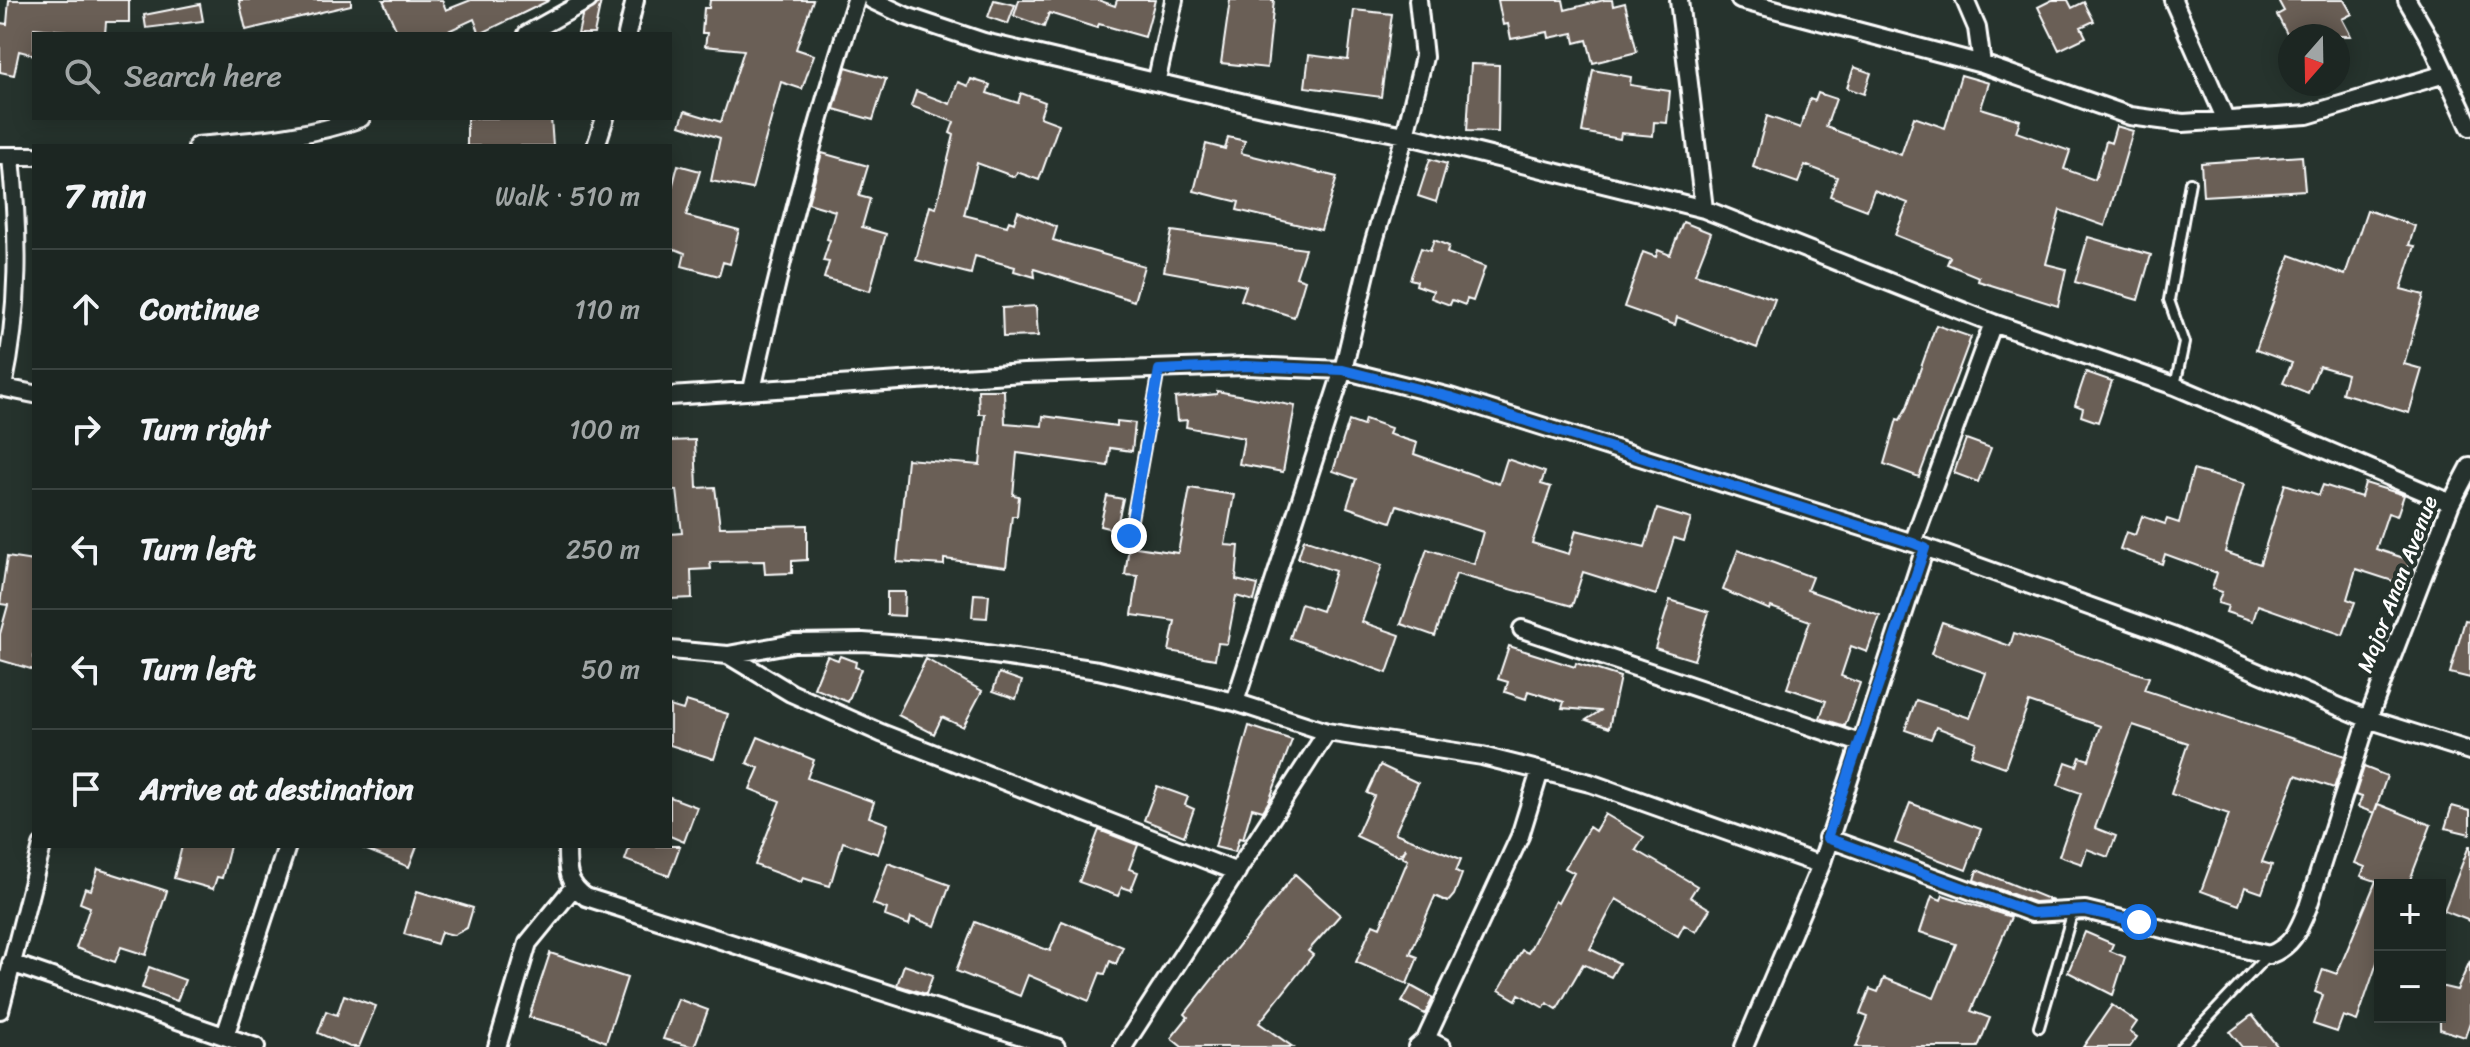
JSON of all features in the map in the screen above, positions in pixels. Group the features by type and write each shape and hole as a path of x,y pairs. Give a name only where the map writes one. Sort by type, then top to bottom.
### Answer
{"street":[{"path":"531,32 588,0"},
{"path":"627,32 635,0"},
{"path":"752,390 791,217 856,0"},
{"path":"872,0 906,16 984,42 1157,79 1262,107 1405,135 1704,209 1993,323 2175,386 2451,503"},
{"path":"1157,79 1174,0"},
{"path":"1235,702 1343,370 1372,248 1405,135 1424,57 1418,0"},
{"path":"1679,0 1704,209"},
{"path":"1740,0 1982,64 2130,116 2183,123 2307,115 2445,74"},
{"path":"1965,0 1977,28 1982,64"},
{"path":"2173,0 2225,118"},
{"path":"2407,0 2470,127"},
{"path":"217,144 266,139 341,126 356,120"},
{"path":"597,144 604,120"},
{"path":"32,156 6,156 19,241 13,339 1,387 32,394"},
{"path":"1744,1047 1821,865 1919,545 1993,323"},
{"path":"672,396 1024,373 1246,366 1343,370 1450,397 1919,545 2175,637 2368,719 2470,751"},
{"name":"Major Anan Avenue","path":"2269,955 2283,950 2296,936 2308,907 2368,719 2451,503 2470,467"},
{"path":"1522,629 1860,743"},
{"path":"672,650 728,655 794,643 863,642 945,648 1098,670 1235,702 1327,732 1482,756 1590,783 1821,865"},
{"path":"728,655 791,693 881,733 1237,872"},
{"path":"1123,1047 1327,732"},
{"path":"1428,1044 1520,836 1540,771"},
{"path":"1827,838 2032,913 2073,910 2139,922 2269,955"},
{"path":"0,1010 41,848"},
{"path":"225,1036 286,848"},
{"path":"567,848 567,874 573,888 586,897 1056,1047"},
{"path":"497,1047 528,943 573,888"},
{"path":"11,963 256,1047"}],"lane":[{"path":"2175,386 2184,343 2169,300 2190,182"},
{"path":"1129,536 1159,370"},
{"path":"2039,1027 2073,910"},
{"path":"2181,1047 2269,955"}],"building":[{"path":"9,0 129,0 129,22 106,22 105,32 34,28 32,54 19,51 14,75 0,72 0,23 7,24"},
{"path":"239,0 351,0 351,5 246,30"},
{"path":"383,0 442,0 446,10 471,0 550,0 484,32 479,32 474,19 446,32 397,32"},
{"path":"710,0 813,0 796,49 814,55 802,89 781,82 752,189 711,181 720,138 680,125 685,111 721,122 744,50 705,46 707,33 702,33 704,8 709,8"},
{"path":"994,0 1015,5 1008,24 988,17"},
{"path":"1019,0 1098,0 1115,6 1117,0 1155,0 1145,37 1099,24 1097,28 1049,13 1044,27 1014,16"},
{"path":"1230,0 1274,0 1267,68 1221,63"},
{"path":"1498,0 1563,0 1565,10 1604,0 1612,0 1613,6 1625,3 1637,52 1593,63 1587,40 1575,43 1573,33 1549,38 1548,32 1511,39 1508,24 1503,25"},
{"path":"2052,0 2068,0 2072,8 2084,2 2094,21 2081,27 2086,37 2059,50 2038,7"},
{"path":"2278,0 2344,0 2352,14 2342,19 2345,24 2282,24 2277,15 2284,11"},
{"path":"601,1 594,32 578,32 582,16"},
{"path":"200,4 203,21 146,28 144,15"},
{"path":"1354,10 1392,14 1381,97 1305,87 1309,55 1348,60"},
{"path":"1471,64 1499,65 1498,132 1467,131"},
{"path":"846,67 886,79 873,120 834,109"},
{"path":"1854,67 1871,73 1864,94 1847,88"},
{"path":"1593,70 1631,77 1630,85 1670,91 1667,123 1654,122 1653,136 1621,133 1620,139 1582,132"},
{"path":"1961,75 1989,83 1981,108 2020,120 2016,132 2070,151 2064,169 2095,180 2106,141 2111,143 2116,126 2133,131 2105,226 2060,210 2046,264 2066,269 2058,306 1978,281 1979,277 1947,264 1950,257 1895,235 1908,203 1874,190 1867,210 1830,196 1837,177 1805,165 1798,183 1753,167 1767,116 1800,128 1810,99 1815,101 1818,93 1836,99 1826,127 1901,155 1914,117 1945,128"},
{"path":"971,79 990,85 987,93 1018,103 1021,93 1045,102 1040,117 1059,124 1039,180 1017,172 1015,177 977,163 964,215 1007,226 1009,221 1014,223 1018,211 1057,227 1053,240 1144,266 1134,301 1034,269 1035,277 1014,271 1015,267 975,256 971,274 916,260 930,206 936,208 954,135 950,133 954,122 911,106 916,91 950,104 958,82 968,86"},
{"path":"467,120 551,120 553,144 467,144"},
{"path":"1228,137 1245,141 1241,153 1337,177 1321,230 1237,210 1239,202 1194,191 1206,144 1225,149"},
{"path":"822,153 868,166 859,196 870,199 862,227 886,234 870,291 824,278 829,262 823,261 835,211 808,203"},
{"path":"2302,156 2305,190 2203,196 2201,163"},
{"path":"1430,159 1447,164 1436,202 1418,196"},
{"path":"678,165 700,171 686,216 739,230 730,264 723,262 719,276 682,266 685,253 675,249 672,252 672,188"},
{"path":"2367,210 2415,226 2409,245 2415,246 2401,289 2424,295 2404,364 2422,369 2409,413 2342,393 2347,374 2319,366 2308,393 2283,383 2292,363 2256,350 2290,255 2345,275"},
{"path":"1683,222 1711,233 1695,274 1775,299 1757,348 1677,317 1675,325 1624,307 1643,252 1656,257 1658,250 1670,255"},
{"path":"1172,231 1305,249 1296,277 1305,280 1294,317 1241,300 1246,286 1164,271"},
{"path":"2088,237 2151,255 2138,300 2075,282"},
{"path":"1434,240 1449,246 1447,253 1485,267 1473,301 1467,299 1465,305 1452,300 1450,305 1431,298 1433,291 1416,285 1417,281 1410,279 1421,248 1430,251"},
{"path":"1036,306 1038,336 1003,337 1002,308"},
{"path":"1936,325 1971,337 1919,477 1884,464 1897,419 1900,420 1907,407"},
{"path":"2086,372 2112,381 2098,422 2081,416 2083,408 2075,405"},
{"path":"978,390 1004,390 1005,423 1042,426 1043,416 1117,426 1117,421 1135,423 1132,451 1110,448 1108,466 1017,453 1013,495 1019,496 1017,516 1012,516 1006,567 944,559 944,565 897,562 907,459 980,465 985,414 979,414"},
{"path":"1217,391 1295,406 1283,472 1239,464 1244,438 1186,427 1187,420 1177,421 1175,398 1217,394"},
{"path":"1365,419 1391,428 1389,434 1417,443 1414,454 1499,484 1507,459 1545,472 1541,484 1551,487 1532,543 1569,554 1576,530 1645,547 1657,509 1691,519 1684,541 1674,538 1656,595 1583,572 1572,606 1456,574 1435,636 1401,624 1427,549 1474,564 1483,532 1397,505 1391,522 1347,507 1356,479 1333,471 1349,421 1363,426"},
{"path":"1966,439 1991,448 1978,482 1954,473"},
{"path":"695,440 697,488 715,487 720,527 807,525 807,560 792,561 792,573 765,574 764,561 710,562 711,569 691,570 692,598 672,599 672,534 682,533 677,490 672,490 672,441"},
{"path":"2193,470 2244,484 2225,552 2260,564 2285,484 2319,495 2323,485 2361,497 2365,483 2404,495 2397,516 2388,513 2376,549 2410,560 2402,584 2356,569 2347,599 2355,602 2343,635 2258,605 2253,621 2226,612 2228,606 2218,603 2222,592 2212,589 2217,573 2165,554 2162,564 2120,549 2126,532 2135,535 2142,516 2165,524 2167,519 2179,523"},
{"path":"1190,488 1234,495 1225,545 1239,546 1236,580 1258,585 1254,601 1236,596 1227,644 1218,643 1215,659 1169,651 1175,621 1132,615 1138,576 1125,575 1129,546 1178,553"},
{"path":"1107,496 1123,499 1116,530 1100,526"},
{"path":"1304,539 1382,565 1362,622 1400,635 1387,673 1290,638 1301,604 1322,611 1335,571 1298,558"},
{"path":"1738,550 1812,577 1807,590 1880,616 1867,652 1851,646 1841,676 1860,683 1845,726 1820,718 1826,701 1787,688 1810,621 1771,607 1770,610 1723,590"},
{"path":"7,557 32,561 32,669 0,660 0,634 8,605 0,604"},
{"path":"887,592 905,592 904,616 887,615"},
{"path":"974,594 989,595 987,618 972,617"},
{"path":"1670,600 1709,612 1694,660 1655,648"},
{"path":"2465,620 2470,621 2470,678 2450,673"},
{"path":"1942,622 2010,646 2014,633 2149,677 2144,690 2345,756 2334,788 2296,775 2262,862 2272,865 2262,893 2245,887 2239,905 2201,891 2229,814 2171,794 2188,743 2133,725 2095,828 2116,836 2108,857 2087,849 2082,864 2059,856 2081,793 2058,785 2066,762 2077,766 2080,757 2089,760 2100,726 2029,702 2005,767 1971,755 1976,742 1936,727 1931,739 1905,730 1916,700 1970,718 1986,673 1931,654"},
{"path":"1509,646 1575,667 1576,663 1620,677 1609,728 1586,720 1600,711 1562,708 1564,702 1528,691 1526,699 1505,692 1508,682 1498,679"},
{"path":"827,656 838,660 840,656 856,662 855,667 861,669 848,702 814,688"},
{"path":"926,659 982,691 963,727 942,717 934,734 898,715"},
{"path":"999,673 1022,681 1016,699 993,691"},
{"path":"686,701 728,714 714,759 672,746 672,707 683,710"},
{"path":"1249,726 1292,740 1269,801 1263,811 1252,808 1243,839 1239,838 1235,852 1215,847"},
{"path":"758,737 814,760 807,778 874,802 869,817 888,824 878,854 843,842 830,886 803,878 801,882 755,865 780,801 750,789 759,768 747,763"},
{"path":"1380,765 1418,783 1395,833 1461,859 1456,871 1462,874 1454,895 1448,902 1435,896 1410,954 1418,957 1407,984 1356,962 1373,924 1380,927 1408,860 1402,857 1406,848 1399,856 1356,836 1374,796 1367,793"},
{"path":"2364,767 2387,776 2374,813 2358,807 2362,797 2355,795"},
{"path":"1157,786 1188,797 1185,805 1194,809 1184,836 1144,820"},
{"path":"672,798 697,807 684,842 672,837"},
{"path":"1910,803 1981,829 1966,870 1895,843"},
{"path":"2378,804 2431,825 2410,879 2374,880 2361,876 2365,867 2355,863"},
{"path":"2452,806 2470,811 2470,834 2445,828"},
{"path":"1605,814 1644,837 1636,850 1697,886 1690,897 1710,909 1696,932 1684,925 1678,936 1616,899 1590,949 1619,963 1611,977 1583,964 1557,1009 1547,1003 1544,1008 1519,994 1516,1000 1499,990 1522,950 1528,953 1555,901 1558,903 1574,873 1565,868 1589,827 1595,831"},
{"path":"1099,830 1138,845 1129,869 1138,872 1131,890 1122,887 1118,896 1079,882"},
{"path":"680,846 669,876 625,860 629,848"},
{"path":"2470,846 2470,921 2446,912"},
{"path":"182,848 230,848 222,878 217,877 213,889 174,878"},
{"path":"362,848 416,848 409,867"},
{"path":"888,863 950,885 935,926 911,917 909,925 885,916 887,909 873,904"},
{"path":"98,869 167,891 146,955 121,947 115,962 76,948 90,907 80,903 85,888 91,890"},
{"path":"1977,870 2053,901 2034,902 1974,880"},
{"path":"1295,874 1340,915 1308,951 1313,955 1259,1023 1293,1047 1182,1047 1171,1038 1188,1017 1185,1014"},
{"path":"2374,886 2374,971 2357,1021 2343,1016 2337,1032 2313,1024 2323,995 2315,992 2323,969 2337,974"},
{"path":"417,891 473,908 467,928 454,935 441,932 437,944 404,934"},
{"path":"1943,895 2011,917 1971,1011 1990,1018 1978,1047 1856,1047 1868,1017 1860,1014 1870,989 1878,992 1884,978 1934,998 1956,944 1920,932 1932,896 1941,900"},
{"path":"1062,921 1123,947 1116,964 1110,961 1105,974 1100,973 1089,1001 1028,975 1020,996 956,971 975,922 1050,951"},
{"path":"2085,932 2113,944 2110,951 2125,957 2113,995 2068,972"},
{"path":"550,953 627,978 606,1042 581,1031 529,1017"},
{"path":"2470,961 2470,1022 2465,1037 2440,1029 2440,1023 2446,1023 2446,987 2457,990"},
{"path":"904,965 933,975 926,994 897,985"},
{"path":"149,967 185,980 177,1001 142,988"},
{"path":"1411,986 1433,998 1425,1014 1402,1002"},
{"path":"344,995 376,1006 359,1047 350,1047 318,1033 326,1011 337,1015"},
{"path":"678,999 708,1010 694,1047 663,1039"},
{"path":"2112,1005 2137,1022 2130,1032 2137,1037 2130,1047 2083,1047"},
{"path":"2252,1015 2278,1047 2242,1047 2230,1032"}],"route":[{"path":"1129,536 1159,370 1246,366 1343,370 1450,397 1913,543 1925,548 1827,838 2032,913 2042,915 2085,910 2139,922"}]}
